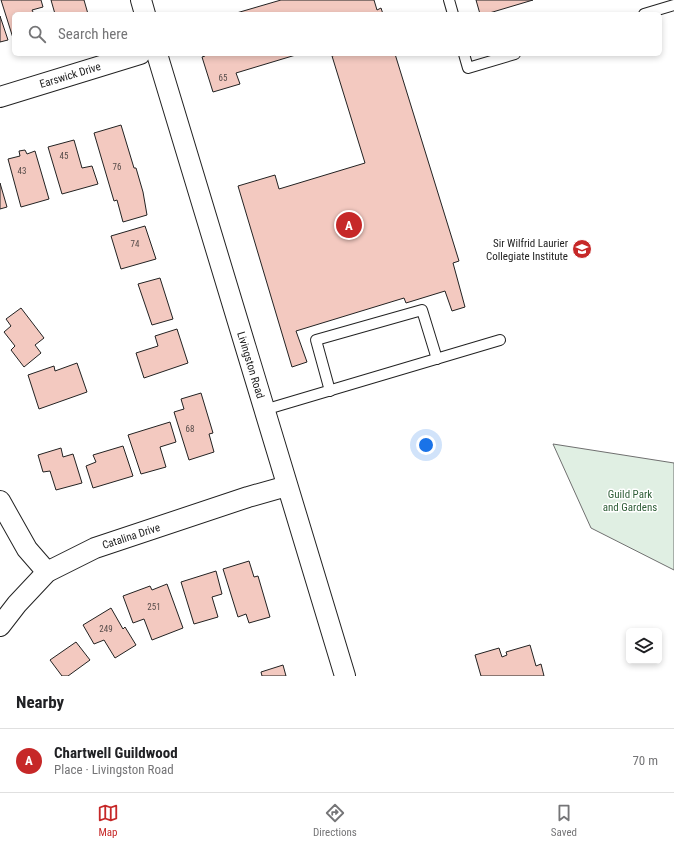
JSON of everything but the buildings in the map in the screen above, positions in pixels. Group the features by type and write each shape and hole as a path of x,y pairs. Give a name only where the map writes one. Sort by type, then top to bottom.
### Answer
{"street":[{"path":"141,0 144,12"},
{"name":"Earswick Drive","path":"0,96 133,56"},
{"name":"Livingston Road","path":"158,56 345,676"},
{"name":"Catalina Drive","path":"0,626 17,604 46,572 95,548 241,499 287,486"},
{"path":"0,501 27,549 46,572"}],"lane":[{"path":"449,0 452,12"},
{"path":"651,12 674,5"},
{"path":"465,56 468,68 508,56"},
{"path":"330,391 316,340 422,310 437,359"},
{"path":"264,410 500,340"}],"green space":[{"name":"Guild Park and Gardens","path":"553,444 674,463 674,570 591,528"}],"place":[{"name":"Chartwell Guildwood","path":"349,225"},
{"name":"Sir Wilfrid Laurier Collegiate Institute","path":"582,249"}]}
